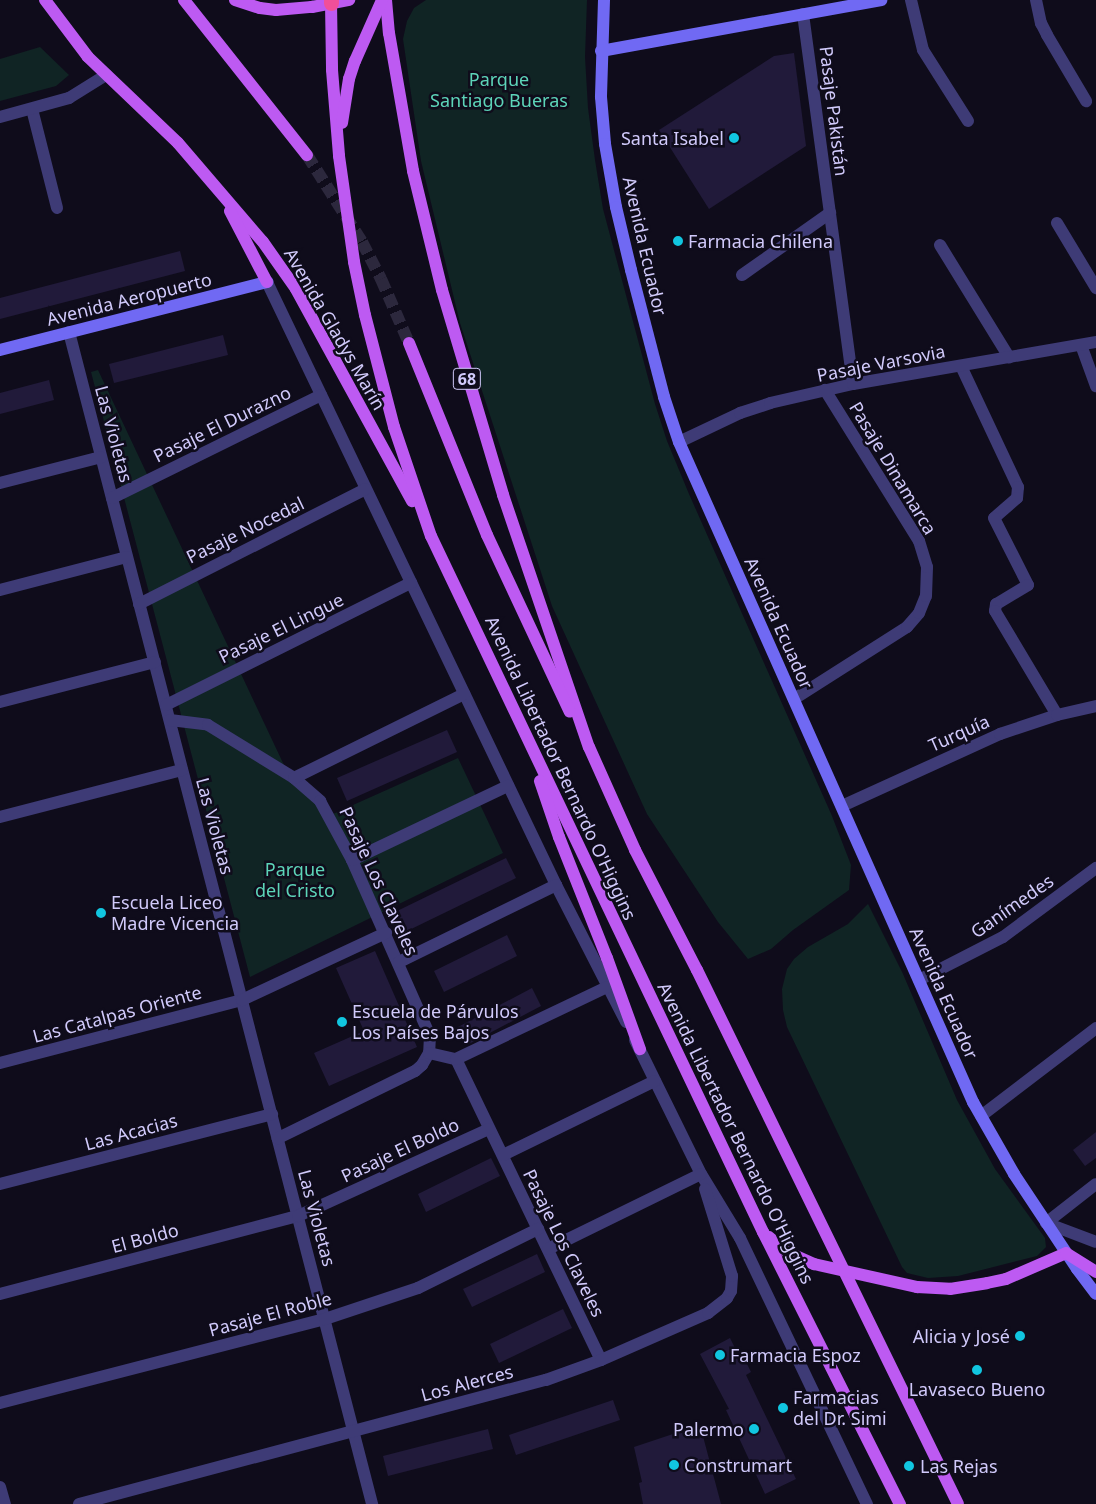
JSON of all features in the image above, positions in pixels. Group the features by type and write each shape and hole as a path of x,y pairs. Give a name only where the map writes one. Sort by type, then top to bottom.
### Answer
{"main road":[{"name":"Avenida Gladys Marín","path":"45,0 82,50 178,143 263,242 296,289 431,536"},
{"path":"184,0 307,155"},
{"path":"235,0 260,8 276,10 349,0"},
{"path":"339,156 349,79 361,44 384,0"},
{"name":"Avenida Libertador Bernardo O'Higgins","path":"384,0 413,171 444,298 503,495 589,747 635,850 697,970 958,1504"},
{"name":"Avenida Ecuador","path":"604,0 601,96 605,144 616,207 664,397 679,442 981,1116 1014,1174 1066,1253 1096,1294"},
{"path":"601,51 881,0"},
{"name":"Avenida Libertador Bernardo O'Higgins","path":"331,2 332,70 339,156 354,262 378,371 397,436 431,536 763,1232 900,1504"},
{"path":"209,177 245,237 267,282"},
{"name":"Avenida Aeropuerto","path":"0,350 267,282"},
{"path":"409,343 487,535 555,683 589,747"},
{"path":"529,742 559,837 604,949 640,1049"},
{"path":"763,1232 787,1252 800,1259 844,1272 905,1286 950,1289 1006,1278 1066,1253"},
{"name":"Avenida Ecuador","path":"1066,1253 1096,1272"}],"street":[{"path":"911,0 923,50 968,121"},
{"path":"1036,0 1041,23 1047,35 1086,100"},
{"name":"Pasaje Pakistán","path":"804,14 853,384"},
{"path":"0,117 69,98 106,75"},
{"path":"32,109 56,208"},
{"path":"742,275 830,213"},
{"path":"1057,223 1096,288"},
{"path":"940,246 1009,357"},
{"path":"267,282 556,885 640,1049 701,1174 740,1238 867,1504"},
{"name":"Las Violetas","path":"69,332 372,1504"},
{"name":"Pasaje Varsovia","path":"679,442 740,413 770,403 853,384 1096,342"},
{"path":"1081,345 1096,386"},
{"path":"961,366 1018,487 1017,498 994,518 1028,585 996,604 995,611 1057,715"},
{"name":"Pasaje Dinamarca","path":"794,699 906,627 919,613 926,596 927,567 919,541 825,390"},
{"name":"Pasaje El Durazno","path":"112,498 321,395"},
{"path":"0,483 101,457"},
{"name":"Pasaje Nocedal","path":"139,604 366,489"},
{"path":"0,590 127,557"},
{"name":"Pasaje El Lingue","path":"166,705 411,583"},
{"path":"0,702 155,662"},
{"path":"294,778 464,694"},
{"name":"Turquía","path":"842,806 986,740 1057,715 1096,706"},
{"name":"Pasaje Los Claveles","path":"170,720 208,725 294,778 320,800 352,860 427,1026 430,1036 429,1053"},
{"path":"0,817 182,770"},
{"path":"352,860 508,786"},
{"name":"Ganímedes","path":"919,980 1003,937 1096,868"},
{"path":"399,962 556,885"},
{"name":"Las Catalpas Oriente","path":"0,1063 242,1000 386,933"},
{"path":"278,1138 415,1071 422,1065 429,1053 456,1059 607,987"},
{"path":"981,1116 1096,1028"},
{"name":"Pasaje Los Claveles","path":"456,1059 601,1360"},
{"path":"502,1155 655,1082"},
{"name":"Las Acacias","path":"0,1184 272,1114"},
{"name":"Pasaje El Boldo","path":"298,1216 490,1128"},
{"path":"548,1249 701,1174"},
{"name":"Los Alerces","path":"79,1504 546,1380 601,1360 716,1309 731,1291 729,1266 701,1174"},
{"path":"1046,1223 1096,1184"},
{"name":"El Boldo","path":"0,1294 298,1216"},
{"path":"1046,1223 1096,1242"},
{"name":"Pasaje El Roble","path":"0,1403 325,1319 418,1288 538,1229"},
{"path":"0,1487 5,1504"}],"green space":[{"name":"Parque Santiago Bueras","path":"426,0 587,0 585,57 588,108 603,209 655,404 667,441 689,494 832,816 851,865 849,890 793,930 771,949 748,959 718,922 647,814 552,606 460,323 421,161 403,39 407,21 414,8"},
{"path":"40,47 69,75 56,86 0,101 0,59"},
{"name":"Parque del Cristo","path":"98,370 283,763 296,785 312,799 324,818 458,758 503,853 250,977 91,372"},
{"path":"868,904 903,974 957,1100 995,1169 1045,1238 1046,1247 1037,1256 958,1276 928,1278 907,1273 902,1267 787,1027 783,1010 782,989 787,969 794,959 808,947 848,924"}],"building":[{"name":"Santa Isabel","path":"794,53 806,146 709,209 659,130 774,56"},
{"path":"180,251 185,271 0,319 0,298"},
{"path":"223,335 228,355 114,383 109,364"},
{"path":"49,380 54,400 0,414 0,393"},
{"path":"447,730 457,752 347,801 337,778"},
{"path":"506,858 516,878 405,932 395,912"},
{"path":"507,935 517,956 444,992 434,971"},
{"path":"375,951 417,1047 329,1086 314,1053 364,1031 336,968"},
{"path":"532,988 541,1006 467,1045 458,1027"},
{"path":"1096,1132 1096,1158 1085,1166 1073,1150"},
{"path":"491,1158 500,1176 426,1212 418,1194"},
{"path":"537,1254 545,1272 472,1307 463,1289"},
{"path":"563,1309 572,1328 499,1363 490,1344"},
{"path":"730,1338 739,1356 742,1354 751,1372 746,1375 796,1479 765,1494 726,1410 729,1409 700,1354"},
{"path":"613,1400 620,1420 516,1455 509,1435"},
{"name":"Construmart","path":"700,1425 721,1504 643,1504 639,1483 642,1482 634,1447"},
{"path":"488,1429 493,1449 388,1476 383,1456"}],"tunnel":[{"path":"307,155 362,242 381,279 409,343"}],"place":[{"name":"Santa Isabel","path":"734,138"},
{"name":"Farmacia Chilena","path":"678,241"},
{"name":"Escuela Liceo Madre Vicencia","path":"101,913"},
{"name":"Escuela de Párvulos Los Países Bajos","path":"342,1022"},
{"name":"Alicia y José","path":"1020,1336"},
{"name":"Farmacia Espoz","path":"720,1355"},
{"name":"Lavaseco Bueno","path":"977,1370"},
{"name":"Farmacias del Dr. Simi","path":"783,1408"},
{"name":"Palermo","path":"754,1429"},
{"name":"Construmart","path":"674,1465"},
{"name":"Las Rejas","path":"909,1466"}]}
